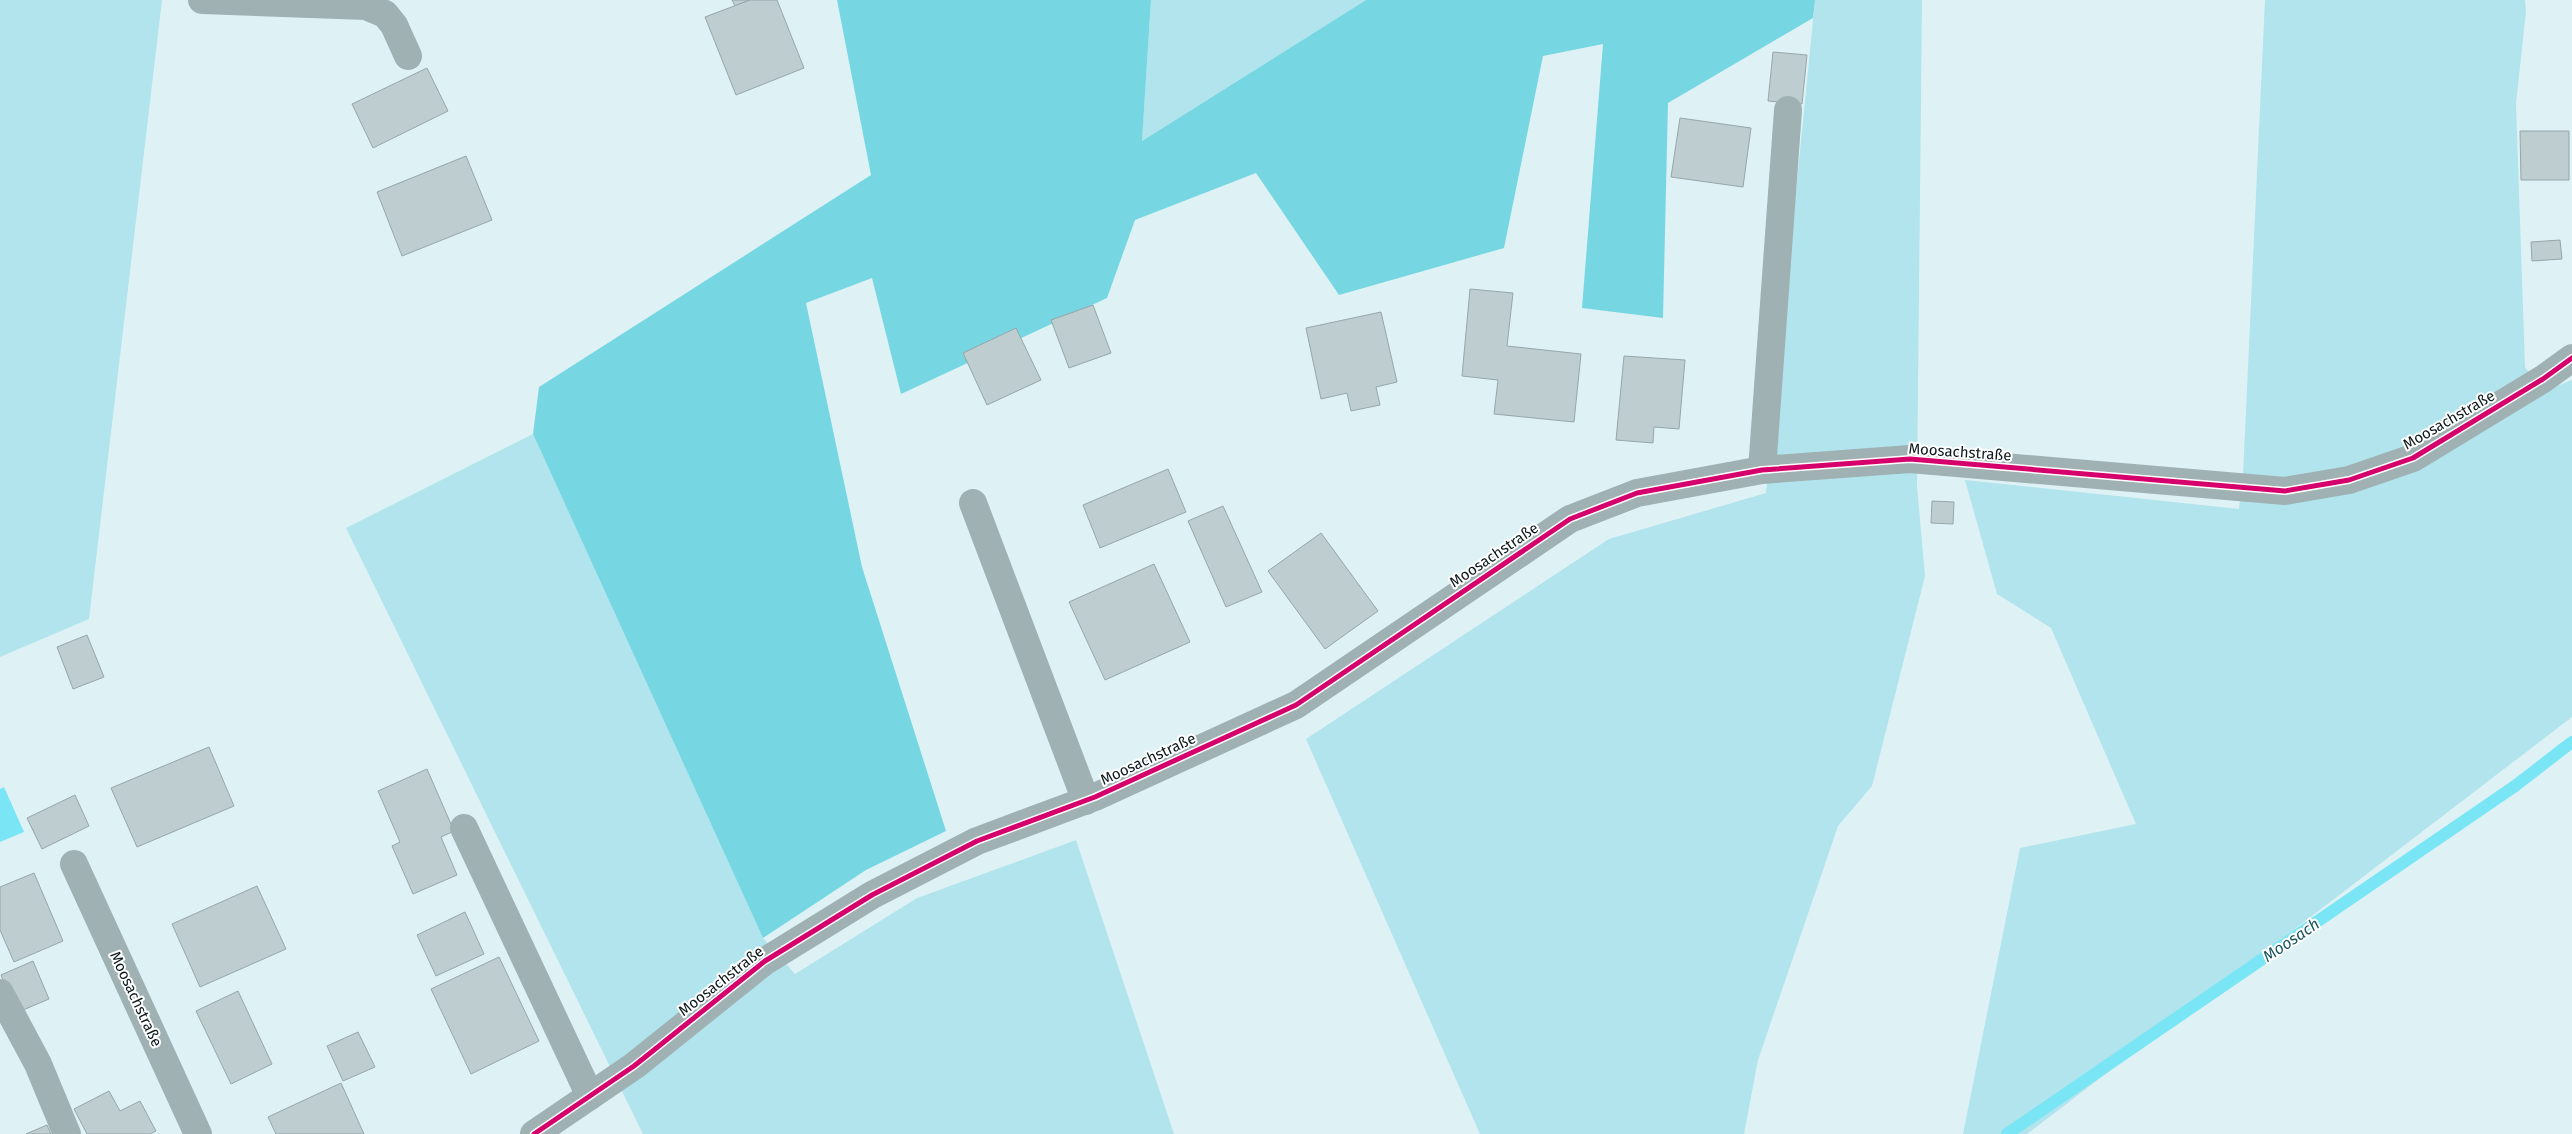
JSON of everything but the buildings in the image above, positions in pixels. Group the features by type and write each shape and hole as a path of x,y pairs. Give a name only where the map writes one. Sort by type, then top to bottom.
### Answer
{"street":[{"path":"202,0 366,6 385,14 394,24 408,56"},
{"path":"1762,470 1788,110"},
{"name":"Moosachstraße","path":"534,1134 634,1066 764,961 872,895 977,841 1086,800 1296,705 1570,519 1637,493 1762,470 1910,459 2286,491 2349,480 2413,458 2572,358"},
{"path":"972,503 1086,800"},
{"path":"464,828 590,1096"},
{"name":"Moosachstraße","path":"74,864 198,1134"},
{"path":"0,993 38,1064 67,1134"}],"shaded area":[{"path":"0,0 162,0 89,619 0,657"},
{"path":"837,0 1151,0 1142,141 1366,0 1815,0 1813,18 1668,103 1663,318 1582,308 1603,44 1543,56 1504,248 1339,295 1256,173 1135,220 1107,298 901,394 872,278 806,303 862,567 946,831 866,870 763,938 533,434 539,387 871,175"},
{"path":"1151,0 1366,0 1142,141"},
{"path":"1815,0 1922,0 1917,486 1925,576 1872,786 1838,826 1758,1060 1744,1134 1480,1134 1306,739 1609,539 1766,493"},
{"path":"2265,0 2525,0 2526,11 2516,104 2525,367 2542,392 2572,380 2572,717 2027,1134 1963,1134 2020,848 2136,824 2051,628 1997,594 1965,480 2239,509 2243,475"},
{"path":"533,434 763,938 795,974 917,898 1076,840 1174,1134 643,1134 346,528"},
{"path":"4,787 24,832 0,842 0,789"}],"waterway":[{"name":"Moosach","path":"2007,1134 2515,786 2572,742"}],"cycle path":[{"path":"534,1134 634,1066 765,961 872,895 977,841 1095,797 1296,705 1570,519 1637,493 1762,470 1910,459 2285,491 2349,480 2413,458 2543,379 2572,358"}]}
